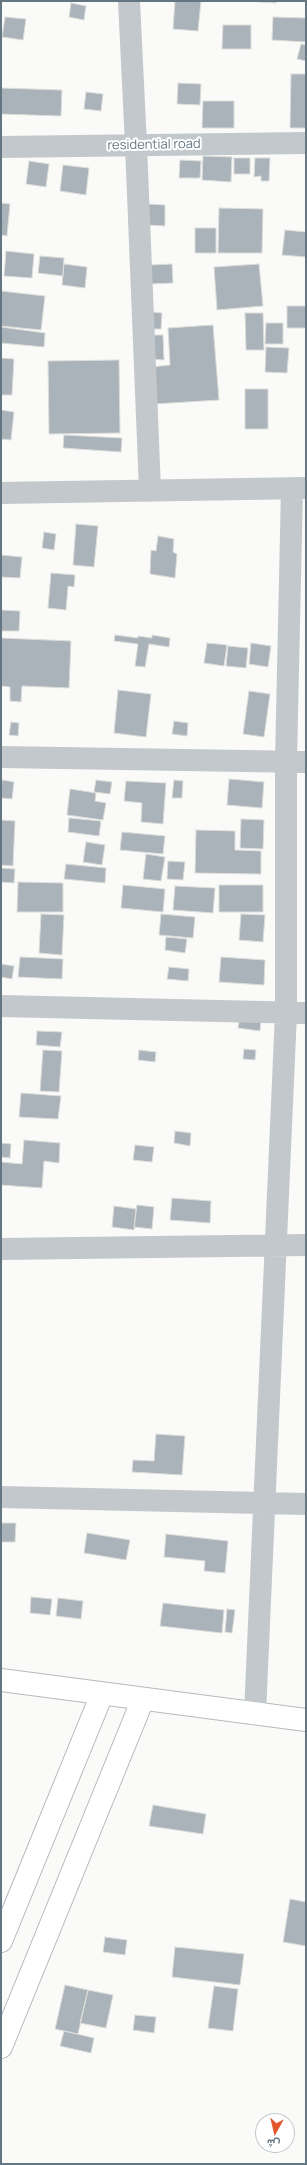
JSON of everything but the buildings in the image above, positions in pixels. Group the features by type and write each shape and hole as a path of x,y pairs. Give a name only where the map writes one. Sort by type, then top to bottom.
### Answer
{"street":[{"path":"129,1 150,490"},
{"name":"residential road","path":"1,147 306,143"},
{"path":"1,493 299,488 296,762 296,1013 275,1245 255,1714"},
{"path":"1,757 296,762"},
{"path":"1,1006 296,1013"},
{"path":"1,1248 306,1245"},
{"path":"1,1497 306,1504"},
{"path":"1,1680 306,1720"},
{"path":"1,1941 102,1694"},
{"path":"1,2046 143,1699"}]}
